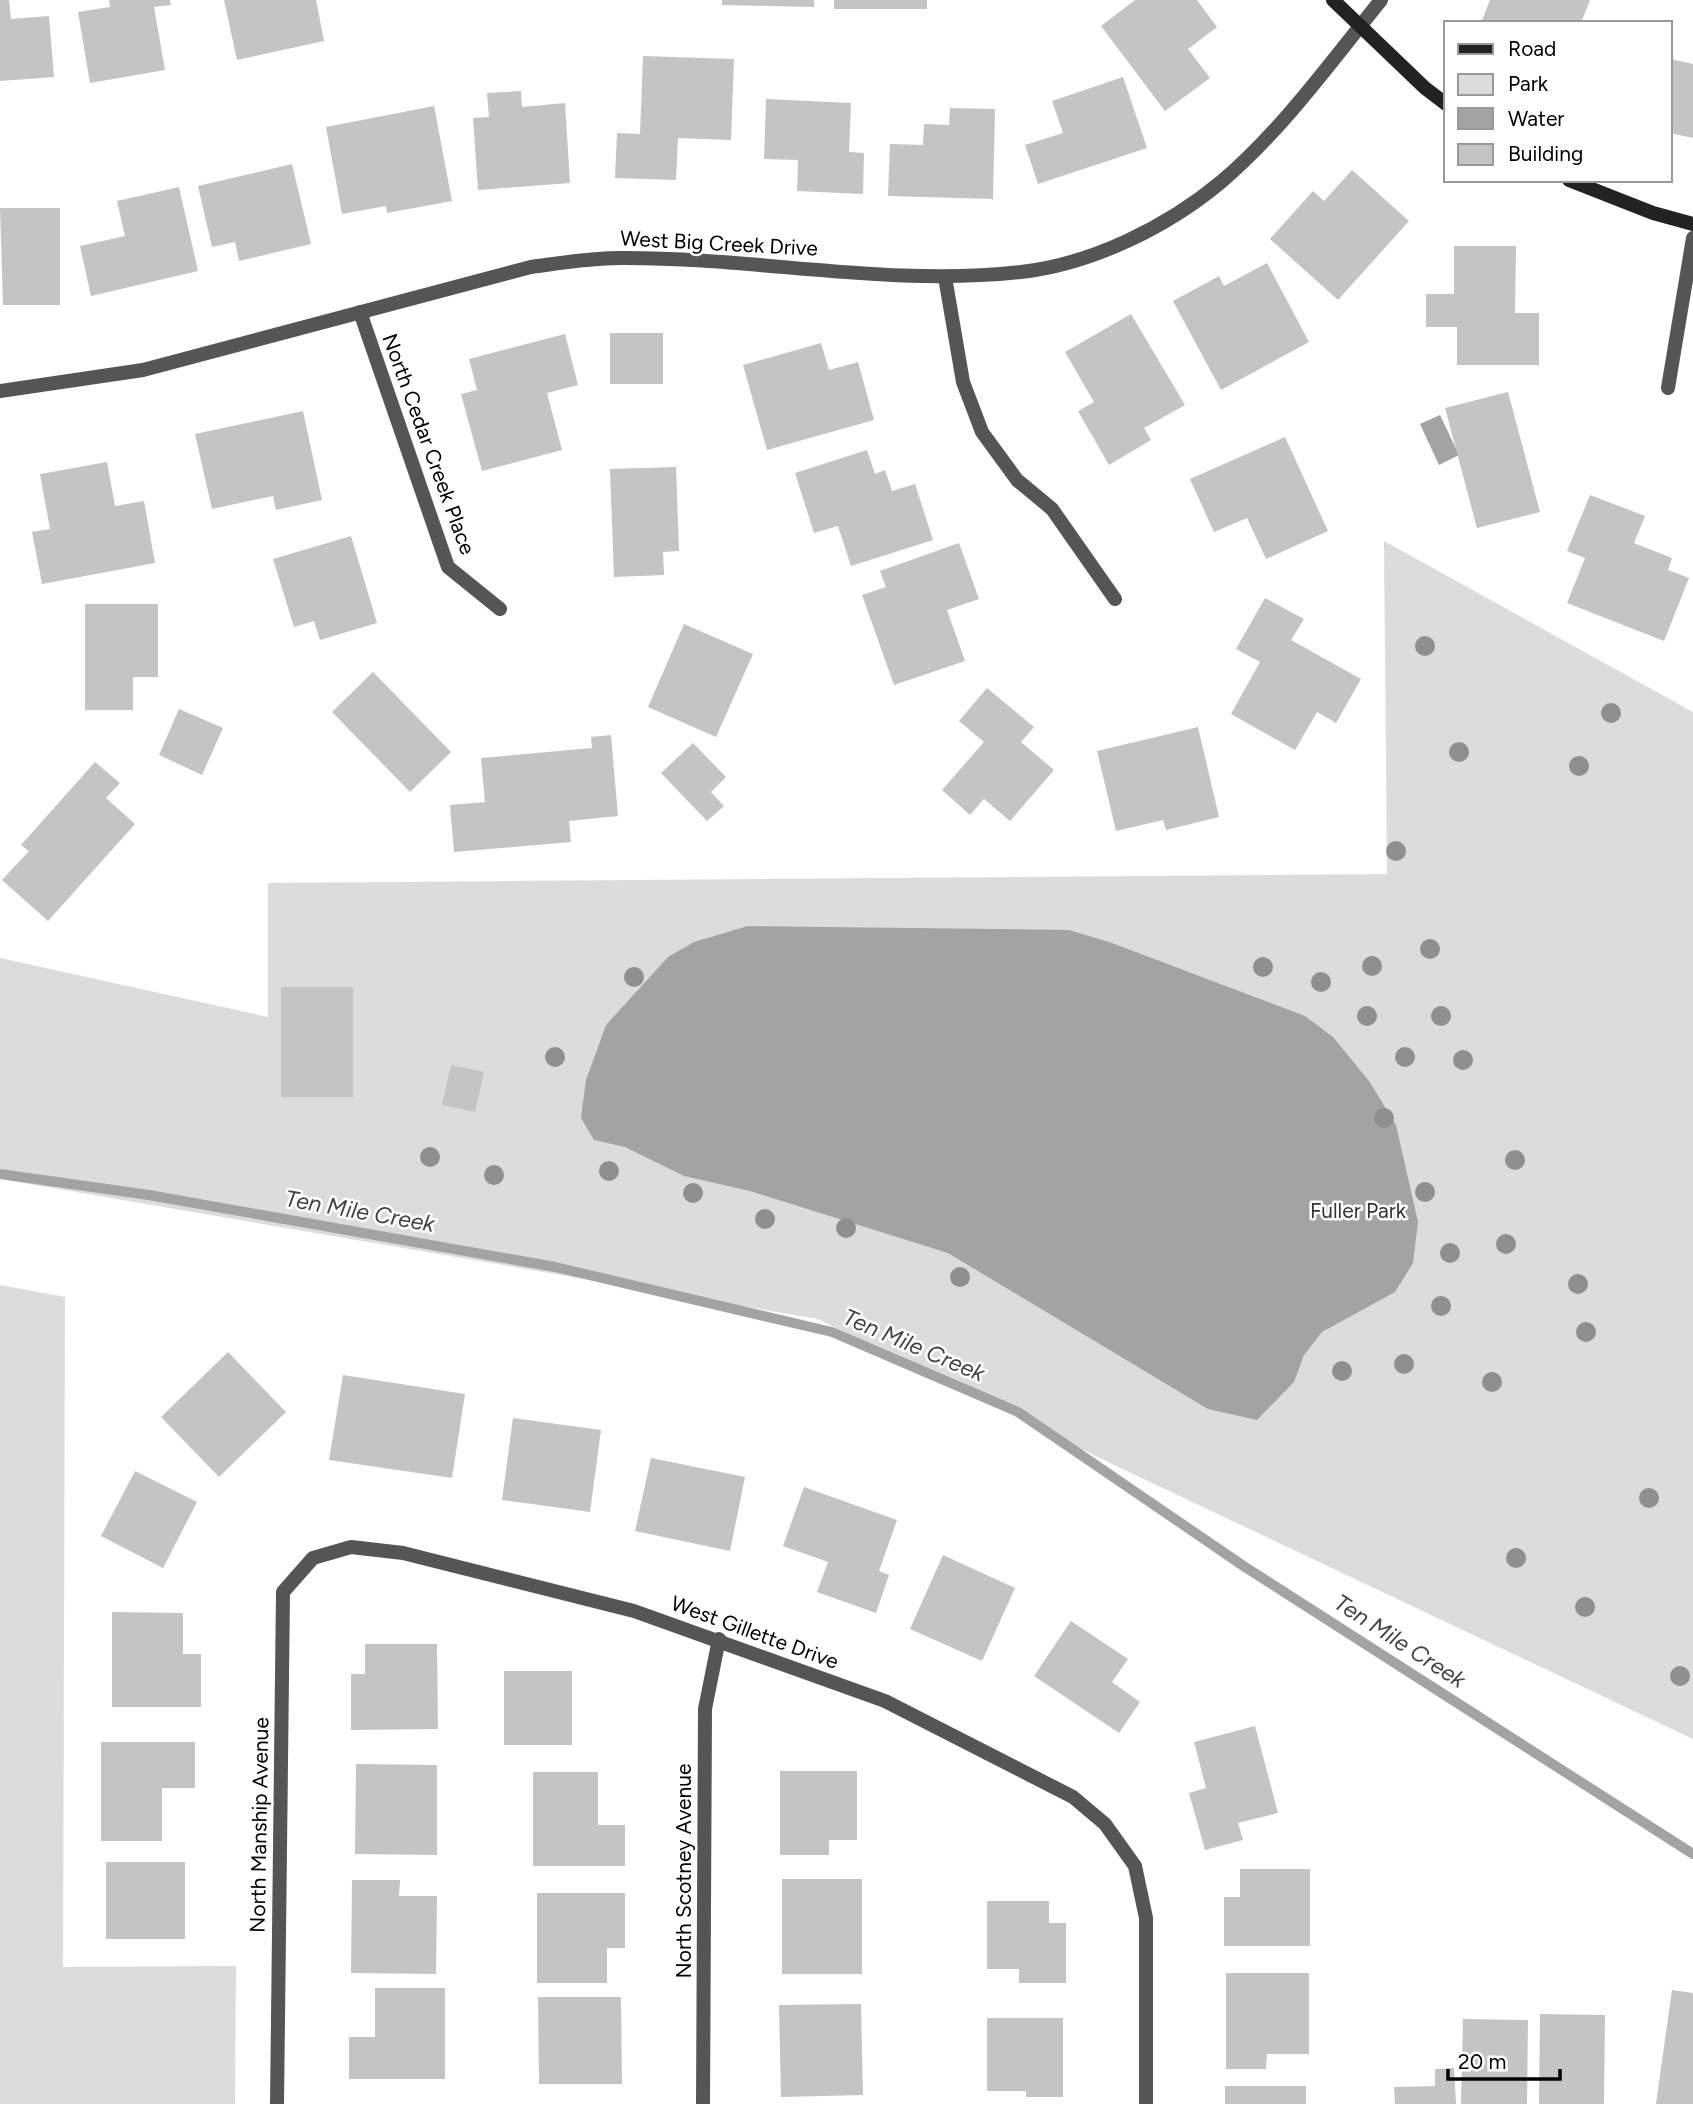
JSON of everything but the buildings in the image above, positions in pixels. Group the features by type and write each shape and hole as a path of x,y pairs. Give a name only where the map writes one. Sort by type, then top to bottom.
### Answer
{"street":[{"path":"1333,0 1444,102"},
{"name":"West Big Creek Drive","path":"0,391 143,370 531,268 618,258 946,277 1023,272 1065,262 1116,244 1184,209 1252,154 1381,0"},
{"path":"1574,182 1653,213 1693,224"},
{"path":"1668,388 1693,238"},
{"path":"946,277 963,382 982,432 1017,480 1052,509 1115,599"},
{"name":"North Cedar Creek Place","path":"360,312 448,567 500,609"},
{"name":"West Gillette Drive","path":"313,1558 351,1547 403,1553 634,1611 719,1639 885,1701 1073,1797 1105,1824 1135,1866 1146,1918 1146,2104"},
{"name":"North Manship Avenue","path":"277,2104 283,1592 313,1558"},
{"name":"North Scotney Avenue","path":"703,2104 705,1709 719,1639"}],"green space":[{"name":"Fuller Park","path":"1384,541 1693,712 1693,1739 1114,1465 818,1319 0,1179 0,958 268,1017 268,883 1387,874"},
{"path":"0,1285 65,1297 63,1967 236,1966 235,2104 0,2104"}],"water":[{"path":"1440,415 1459,455 1439,465 1420,424"},
{"path":"748,926 1069,930 1112,943 1305,1016 1333,1037 1369,1081 1396,1125 1418,1222 1413,1263 1395,1292 1322,1332 1304,1355 1294,1382 1257,1420 1208,1409 948,1253 750,1191 684,1176 625,1147 594,1140 581,1118 586,1080 606,1025 668,957 694,942"}],"waterway":[{"name":"Ten Mile Creek","path":"0,1174 149,1195 555,1267 832,1332 1018,1412 1245,1567 1693,1854"}]}
